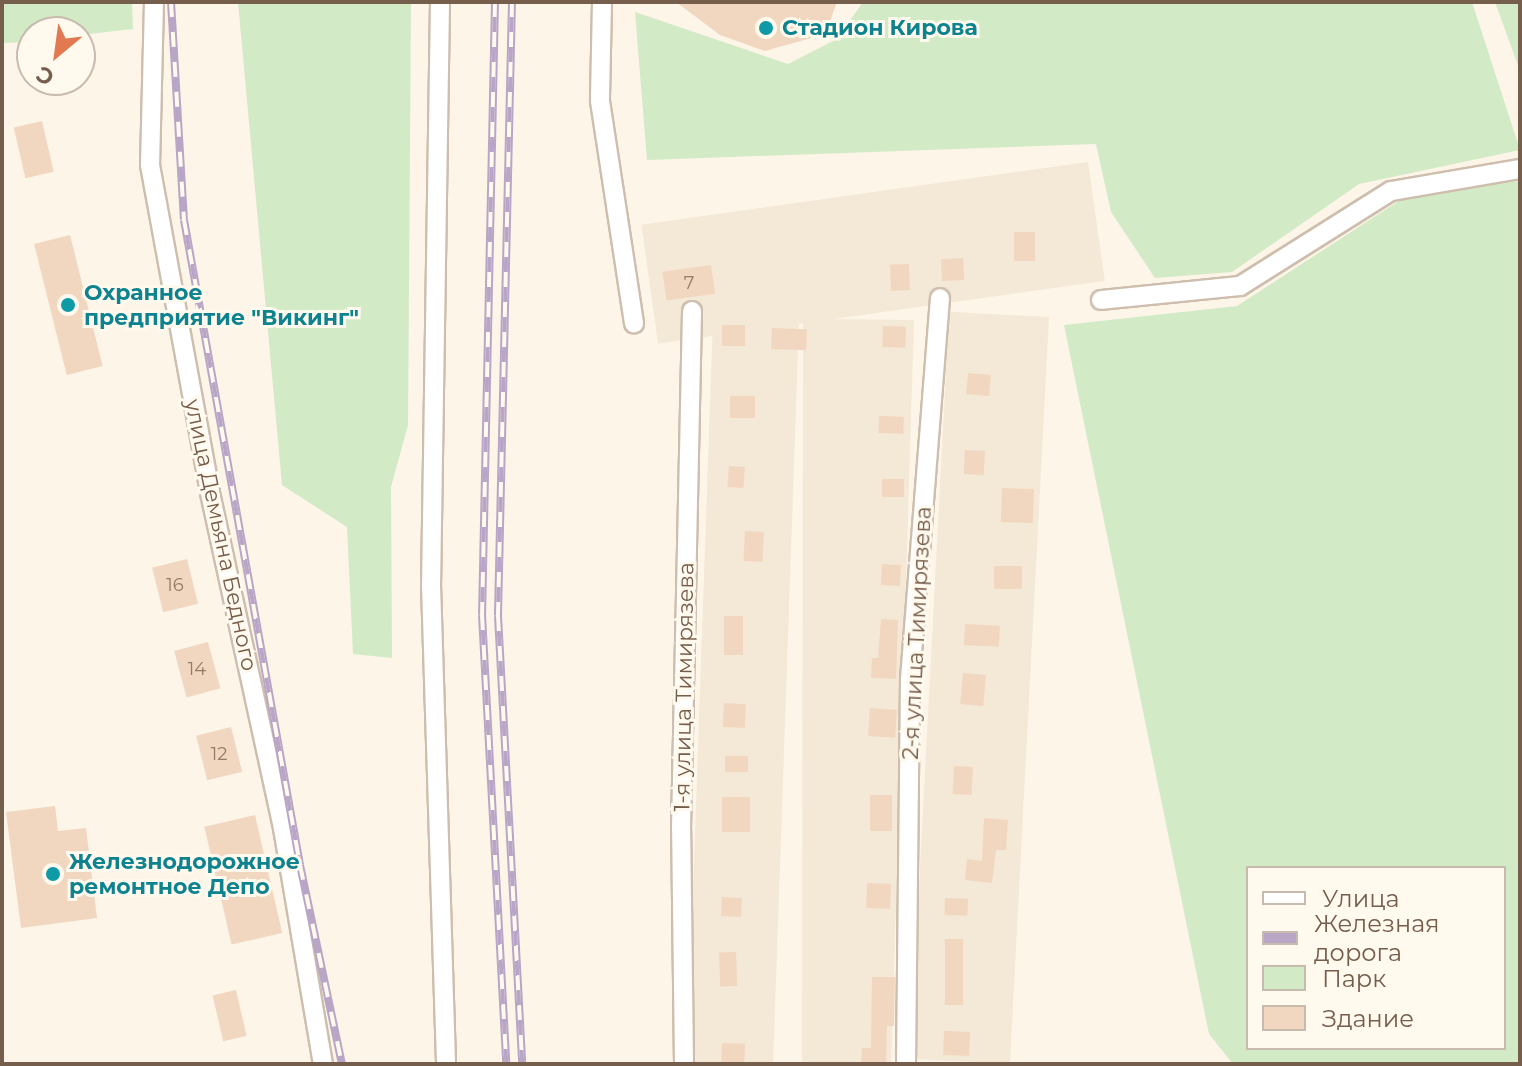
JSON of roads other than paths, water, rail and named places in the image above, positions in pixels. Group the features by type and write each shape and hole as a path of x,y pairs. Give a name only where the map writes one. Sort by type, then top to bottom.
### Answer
{"street":[{"name":"улица Демьяна Бедного","path":"154,2 150,165 210,493 283,828 323,1064"},
{"path":"440,2 431,585 446,1064"},
{"path":"602,2 600,101 634,323"},
{"path":"1101,300 1240,286 1391,191 1520,169"},
{"name":"2-я улица Тимирязева","path":"906,1064 910,679 940,298"},
{"name":"1-я улица Тимирязева","path":"684,1064 681,829 692,311"}],"railway":[{"path":"171,2 184,220 300,865 342,1064"},
{"path":"495,2 482,615 506,1064"},
{"path":"512,2 498,616 522,1064"}],"place":[{"name":"Стадион Кирова","path":"766,28"},
{"name":"Охранное предприятие \"Викинг\"","path":"68,305"},
{"name":"Железнодорожное ремонтное Депо","path":"53,874"}]}
